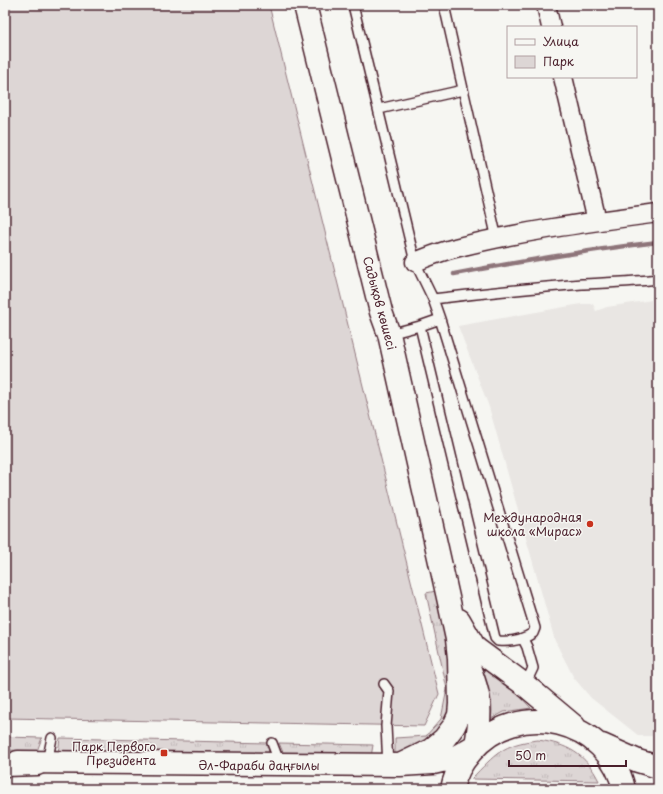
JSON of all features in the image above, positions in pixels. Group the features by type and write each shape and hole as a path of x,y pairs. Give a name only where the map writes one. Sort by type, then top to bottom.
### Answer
{"street":[{"name":"Садықов көшесі","path":"305,5 381,312 389,334 449,602"},
{"path":"546,5 551,26"},
{"path":"563,78 597,221"},
{"path":"415,262 454,248 496,239 597,221 658,214"},
{"path":"394,766 431,750 444,739 454,726 459,715 459,658 457,639 449,602"},
{"path":"449,602 474,648 525,685 597,743 610,757 617,768 623,784"},
{"path":"457,639 473,678 480,705 480,722 476,745"},
{"path":"453,783 465,759 476,745 494,732 501,729 514,724 536,720 558,723 579,730"},
{"path":"597,743 638,761 658,767"},
{"name":"Әл-Фараби даңғылы","path":"42,764 394,766 433,763 454,758 476,745"},
{"path":"5,762 42,764"},
{"path":"5,765 42,764"}],"lane":[{"path":"353,5 415,262 433,299 440,319 535,628 533,633 523,639 498,641 496,638 420,326"},
{"path":"444,5 496,239"},
{"path":"379,109 463,90"},
{"path":"433,299 481,293 658,279"},
{"path":"389,334 440,319"},
{"path":"523,639 528,647 533,668 525,685"},
{"path":"384,684 389,691 386,726 394,766"},
{"path":"42,764 52,738"},
{"path":"272,743 281,765"}],"shaded area":[{"name":"Международная школа «Мирас»","path":"658,299 658,736 639,736 591,698 574,678 555,641 489,407 458,326 581,304 593,304 596,311 607,307"}],"green space":[{"path":"5,5 269,5 439,694 424,726 5,718"},
{"path":"436,591 449,642 450,719 436,740 395,754 395,738 426,736 441,719 447,689 426,593"},
{"path":"469,653 515,691 531,708 504,712 491,719 491,701 486,684"},
{"path":"5,737 42,738 37,751 5,750"},
{"path":"60,738 267,743 270,755 58,753"},
{"path":"538,740 558,744 582,757 599,781 471,779 500,752 516,744"},
{"path":"279,743 373,745 371,757 285,757"}],"waterway":[{"path":"454,274 556,256 658,242"}],"place":[{"name":"Международная школа «Мирас»","path":"590,524"},
{"name":"Парк Первого Президента","path":"164,753"}]}
